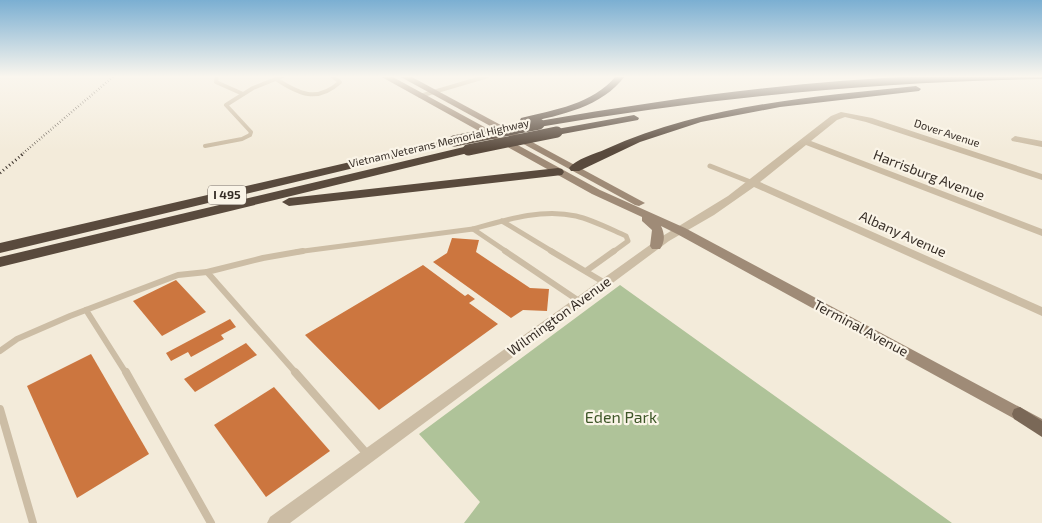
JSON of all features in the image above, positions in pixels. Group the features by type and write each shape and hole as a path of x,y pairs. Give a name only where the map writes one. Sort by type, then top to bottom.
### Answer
{"highway":[{"path":"450,140 558,112 587,100"},
{"name":"Vietnam Veterans Memorial Highway","path":"0,248 450,140 615,110 682,100"},
{"name":"Vietnam Veterans Memorial Highway","path":"0,262 468,150 633,118 777,100"},
{"path":"575,168 660,131 698,119 817,100"},
{"path":"152,226 264,205 558,172"}],"main road":[{"name":"Terminal Avenue","path":"428,100 596,192 681,231 1020,414"},
{"name":"Terminal Avenue","path":"449,100 656,213 681,231"},
{"path":"558,172 575,168"},
{"path":"596,192 651,221 656,226 660,235 656,246"},
{"path":"1020,414 1042,428"}],"street":[{"name":"Wilmington Avenue","path":"276,523 656,246 698,222 753,183 834,118 844,114"},
{"name":"Dover Avenue","path":"844,114 869,120 1042,177"},
{"path":"1015,139 1042,144"},
{"name":"Harrisburg Avenue","path":"806,142 1042,233"},
{"name":"Albany Avenue","path":"753,183 1042,312"}],"lane":[{"path":"205,146 242,139 250,135 251,132 226,105 233,100"},
{"path":"710,166 753,183"},
{"path":"0,351 17,339 178,275 206,272 263,258 323,247 473,229 501,220 557,213 575,215 626,236 628,241 586,271"},
{"path":"501,220 605,283"},
{"path":"473,229 580,301"},
{"path":"206,272 368,456"},
{"path":"86,310 127,374 211,523"},
{"path":"0,408 33,523"}],"green space":[{"name":"Eden Park","path":"620,285 952,523 464,523 480,502 419,434"}],"building":[{"path":"452,238 479,240 476,252 530,288 549,289 547,311 523,310 511,318 433,262 447,253"},
{"path":"423,265 465,296 468,294 475,299 469,303 498,324 379,410 305,335"},
{"path":"176,280 206,312 162,336 133,301"},
{"path":"230,319 236,327 221,335 224,339 191,357 188,352 171,361 166,353"},
{"path":"246,343 257,355 195,392 184,379"},
{"path":"91,354 149,454 77,498 27,386"},
{"path":"274,387 330,451 266,497 214,425"}],"railway":[{"path":"21,155 85,100"},
{"path":"0,173 23,154"}]}
